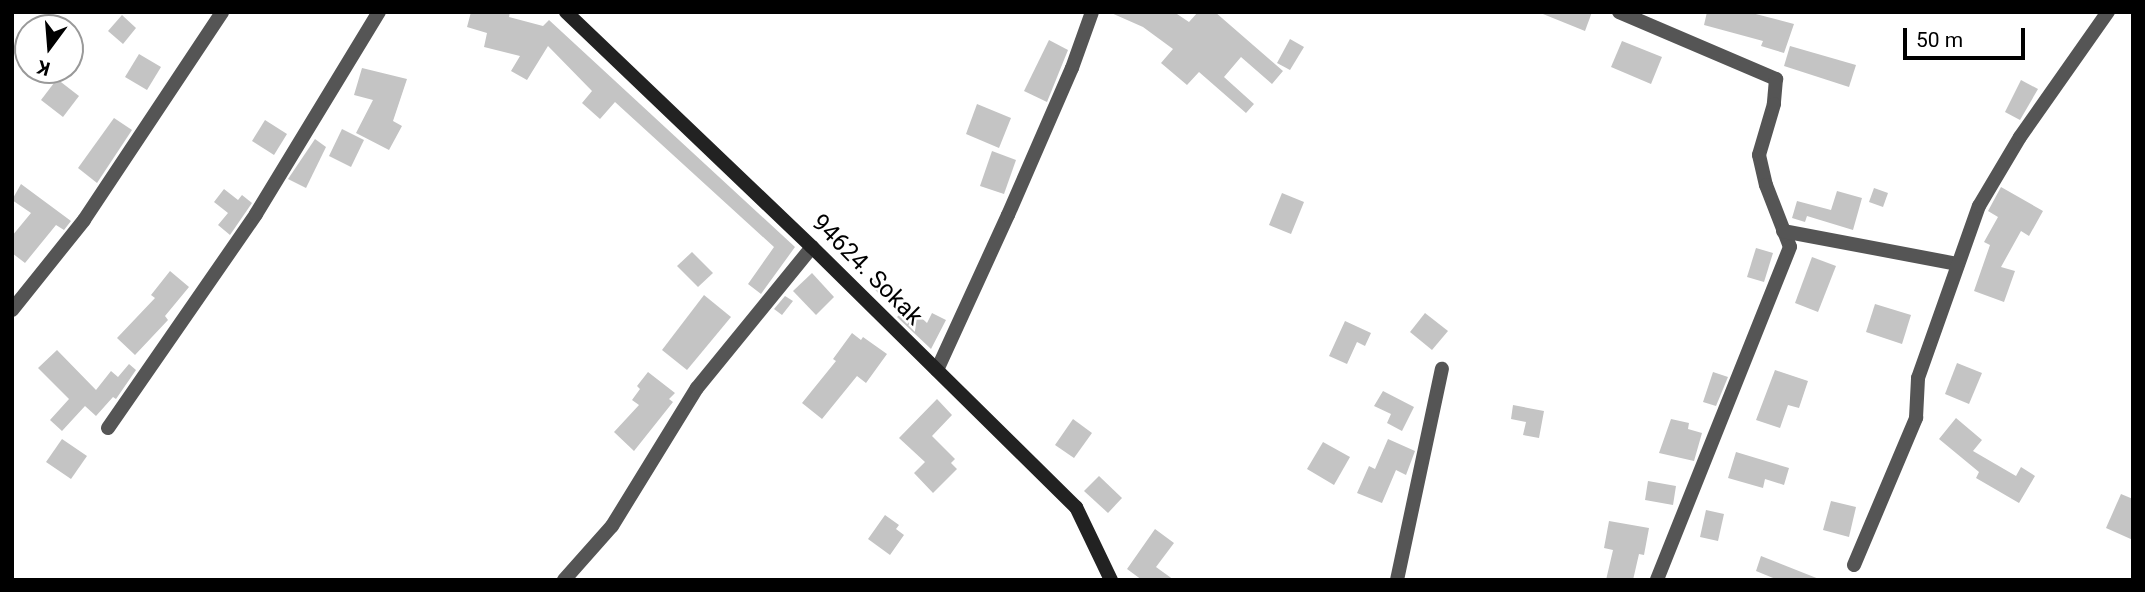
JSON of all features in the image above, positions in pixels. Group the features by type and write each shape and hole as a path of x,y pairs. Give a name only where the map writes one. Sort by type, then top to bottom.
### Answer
{"street":[{"path":"12,310 84,220 222,12"},
{"path":"108,428 256,214 379,12"},
{"name":"94624. Sokak","path":"566,12 812,247 1076,507 1111,580"},
{"path":"937,370 1072,68 1092,12"},
{"path":"1619,12 1776,79 1774,104 1759,155 1790,247 1657,580"},
{"path":"1854,565 1916,418 1918,378 1979,206 2020,137 2108,12"},
{"path":"1783,231 1958,264"},
{"path":"564,580 612,526 697,387 812,247"},
{"path":"1397,580 1442,369"}],"building":[{"path":"471,12 510,12 509,17 543,26 549,20 795,247 761,294 748,284 774,247 615,102 600,119 582,103 592,91 548,46 527,80 511,71 520,56 484,47 487,33 467,27"},
{"path":"1109,12 1174,12 1189,22 1198,12 1215,12 1283,71 1272,84 1241,57 1224,77 1254,104 1246,113 1199,72 1187,85 1161,63 1173,49 1143,27"},
{"path":"1538,12 1592,12 1585,31"},
{"path":"1707,12 1748,12 1794,24 1784,53 1761,46 1763,41 1704,25"},
{"path":"122,15 136,28 123,44 108,31"},
{"path":"1290,39 1304,47 1290,70 1277,63"},
{"path":"1049,40 1068,50 1047,102 1024,91"},
{"path":"1622,41 1662,57 1651,84 1611,67"},
{"path":"1790,46 1856,65 1849,87 1784,66"},
{"path":"139,54 161,67 147,90 125,77"},
{"path":"362,68 407,79 393,121 402,126 389,150 356,133 373,100 354,95"},
{"path":"2021,80 2038,89 2020,120 2005,112"},
{"path":"53,84 63,84 79,96 63,117 41,100"},
{"path":"977,104 1011,118 999,148 966,134"},
{"path":"114,118 132,130 97,183 78,168"},
{"path":"265,120 287,134 274,155 252,141"},
{"path":"342,129 364,140 351,167 329,156"},
{"path":"315,139 326,147 306,188 288,179"},
{"path":"992,151 1016,160 1004,194 980,186"},
{"path":"21,184 71,221 64,230 56,225 25,263 12,253 12,236 31,213 12,200"},
{"path":"2001,187 2043,211 2029,236 2021,231 2001,267 2015,271 2004,302 1974,291 1990,245 1984,242 1998,217 1988,211"},
{"path":"1874,188 1888,193 1883,207 1869,202"},
{"path":"224,189 238,200 242,195 252,203 230,235 218,225 228,213 214,202"},
{"path":"1837,191 1862,198 1853,230 1807,216 1805,222 1792,218 1797,201 1831,210"},
{"path":"1282,193 1304,202 1291,234 1269,225"},
{"path":"1756,248 1773,253 1764,282 1747,277"},
{"path":"692,252 713,273 698,287 677,266"},
{"path":"1812,257 1836,266 1818,312 1795,303"},
{"path":"170,271 189,287 165,316 168,320 135,355 117,338 155,298 151,295"},
{"path":"812,273 834,297 816,315 793,291"},
{"path":"879,275 890,287 880,295 870,284"},
{"path":"704,295 731,317 687,370 662,350"},
{"path":"785,296 793,301 782,315 774,309"},
{"path":"1875,304 1911,315 1902,344 1866,332"},
{"path":"909,306 927,323 932,313 946,320 931,349 897,317"},
{"path":"1425,313 1448,331 1432,350 1410,332"},
{"path":"1345,321 1371,333 1365,346 1357,342 1347,364 1329,356"},
{"path":"852,333 861,340 863,337 887,354 866,383 857,376 822,419 802,403 836,361 833,359"},
{"path":"57,350 96,390 111,371 118,377 129,364 136,370 116,399 113,397 96,416 85,406 62,431 50,420 69,399 38,368"},
{"path":"1957,363 1982,373 1969,404 1945,394"},
{"path":"1775,370 1808,381 1799,408 1788,405 1780,428 1756,420"},
{"path":"648,372 675,393 669,399 673,402 634,451 614,432 639,405 632,400 640,389 637,386"},
{"path":"1713,372 1728,377 1716,406 1703,402"},
{"path":"1383,391 1414,407 1402,431 1387,423 1391,414 1374,406"},
{"path":"937,399 952,415 932,436 955,459 951,463 957,469 933,493 914,473 925,462 899,438"},
{"path":"1513,405 1544,411 1539,438 1523,435 1526,422 1511,419"},
{"path":"1956,418 1982,440 1973,451 2016,476 2021,467 2035,476 2019,503 1976,478 1979,472 1939,439"},
{"path":"1073,419 1092,433 1074,458 1055,445"},
{"path":"1671,419 1689,423 1688,429 1702,433 1694,461 1659,453"},
{"path":"62,439 87,456 71,479 46,462"},
{"path":"1388,439 1415,451 1406,475 1396,470 1382,503 1357,493 1369,466 1375,469"},
{"path":"1323,442 1350,457 1334,485 1307,469"},
{"path":"1736,452 1789,468 1784,485 1765,479 1763,488 1728,478"},
{"path":"1099,476 1122,498 1108,513 1084,491"},
{"path":"1648,481 1676,486 1673,505 1645,500"},
{"path":"2121,494 2133,499 2133,540 2106,528"},
{"path":"1831,501 1856,507 1849,537 1823,530"},
{"path":"1706,510 1724,514 1718,541 1700,537"},
{"path":"885,515 899,525 896,529 904,535 890,555 868,539"},
{"path":"1609,521 1649,528 1644,555 1639,554 1633,580 1606,580 1613,550 1604,548"},
{"path":"1155,529 1174,543 1156,567 1174,580 1142,580 1127,569"},
{"path":"1761,556 1819,580 1778,580 1756,571"}]}
